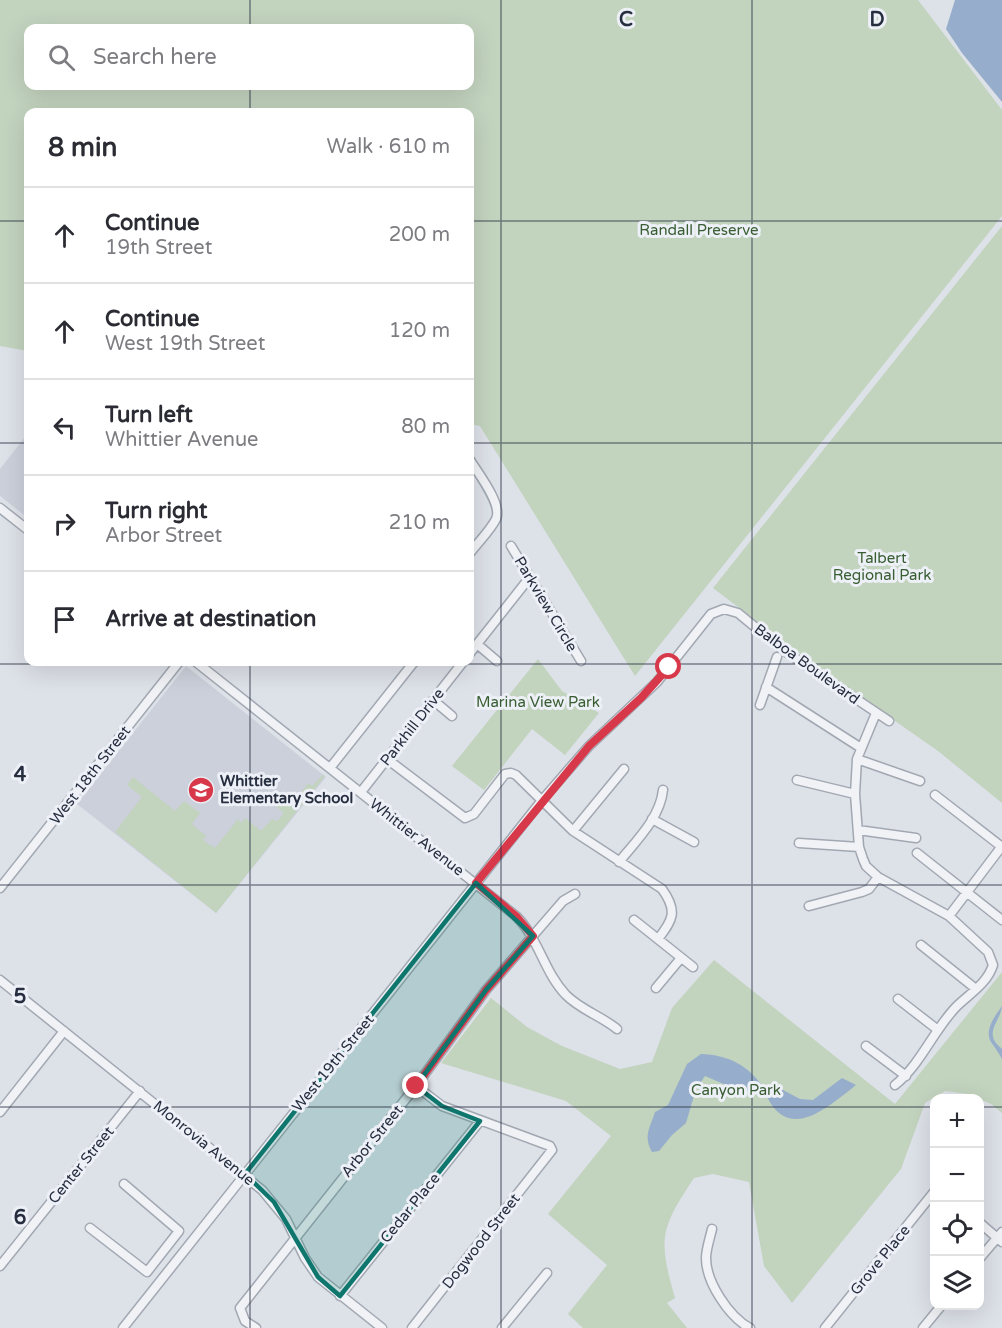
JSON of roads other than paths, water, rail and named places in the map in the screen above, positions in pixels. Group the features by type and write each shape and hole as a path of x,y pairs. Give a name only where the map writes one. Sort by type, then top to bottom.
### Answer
{"street":[{"path":"474,467 497,504 498,513 474,548"},
{"path":"0,508 24,527"},
{"name":"Parkview Circle","path":"511,546 581,661"},
{"path":"474,648 530,577"},
{"name":"Balboa Boulevard","path":"724,609 738,613 783,650 890,721"},
{"name":"West 19th Street","path":"128,1326 244,1174 543,800 604,730 657,682 711,614 724,609"},
{"path":"477,644 497,661"},
{"path":"760,705 777,657"},
{"name":"West 18th Street","path":"0,888 176,666"},
{"name":"Whittier Avenue","path":"201,666 516,916 533,936 554,978 567,996 617,1029"},
{"path":"330,768 411,666"},
{"name":"Parkhill Drive","path":"361,792 460,666"},
{"path":"766,687 861,748"},
{"path":"433,700 452,716"},
{"path":"876,713 857,759 855,794 859,847 866,866 878,877 949,916 988,952 993,965 991,972 976,990 956,1007 906,1076 895,1085"},
{"path":"387,759 465,818 474,814 505,774 516,775 573,831 662,889 669,899 673,914 671,923 658,939"},
{"path":"857,759 920,781"},
{"path":"573,831 624,769"},
{"path":"797,780 855,794"},
{"path":"619,862 652,819 662,802 663,790"},
{"path":"935,795 1002,846 949,916"},
{"path":"652,819 694,842"},
{"path":"858,830 916,838"},
{"path":"800,843 859,847"},
{"path":"917,853 1002,920"},
{"path":"809,906 862,892 869,889 878,877"},
{"name":"Arbor Street","path":"256,1328 245,1321 240,1308 416,1086 486,990 563,901 575,894"},
{"path":"634,920 693,967"},
{"path":"921,945 976,990"},
{"path":"656,988 681,958"},
{"name":"Monrovia Avenue","path":"0,980 244,1174 274,1202 318,1277 382,1328"},
{"path":"898,999 938,1030"},
{"path":"0,1112 64,1031"},
{"path":"866,1046 906,1076"},
{"path":"416,1086 442,1106 480,1121"},
{"name":"Center Street","path":"0,1266 140,1091"},
{"name":"Dogwood Street","path":"412,1328 552,1150 550,1146 480,1121"},
{"name":"Cedar Place","path":"340,1296 480,1121"},
{"path":"90,1228 147,1272 158,1259 179,1231 124,1184"},
{"name":"Grove Place","path":"825,1328 930,1197"},
{"path":"982,1256 1000,1237 984,1226"},
{"path":"712,1229 706,1258 715,1290 740,1323 750,1328"},
{"path":"158,1259 170,1268"},
{"path":"502,1328 547,1272"},
{"path":"923,1328 937,1310"}],"water":[{"path":"955,0 1002,0 1002,102 962,53 946,29"},
{"path":"1002,1006 993,1038 1002,1049 1002,1059 991,1042 989,1033 991,1023"},
{"path":"701,1054 727,1058 742,1066 761,1084 757,1091 750,1091 705,1076 696,1089 686,1123 659,1151 652,1152 648,1137 655,1112 668,1105 687,1064"},
{"path":"842,1078 856,1085 834,1102 810,1116 798,1119 787,1117 776,1111 767,1097 770,1090 783,1090 800,1099 813,1100"}],"place":[{"name":"Whittier Elementary School","path":"201,790"}],"park label":[{"name":"Randall Preserve","path":"699,230"},
{"name":"Talbert Regional Park","path":"882,566"},
{"name":"Marina View Park","path":"538,702"},
{"name":"Canyon Park","path":"736,1090"}]}
